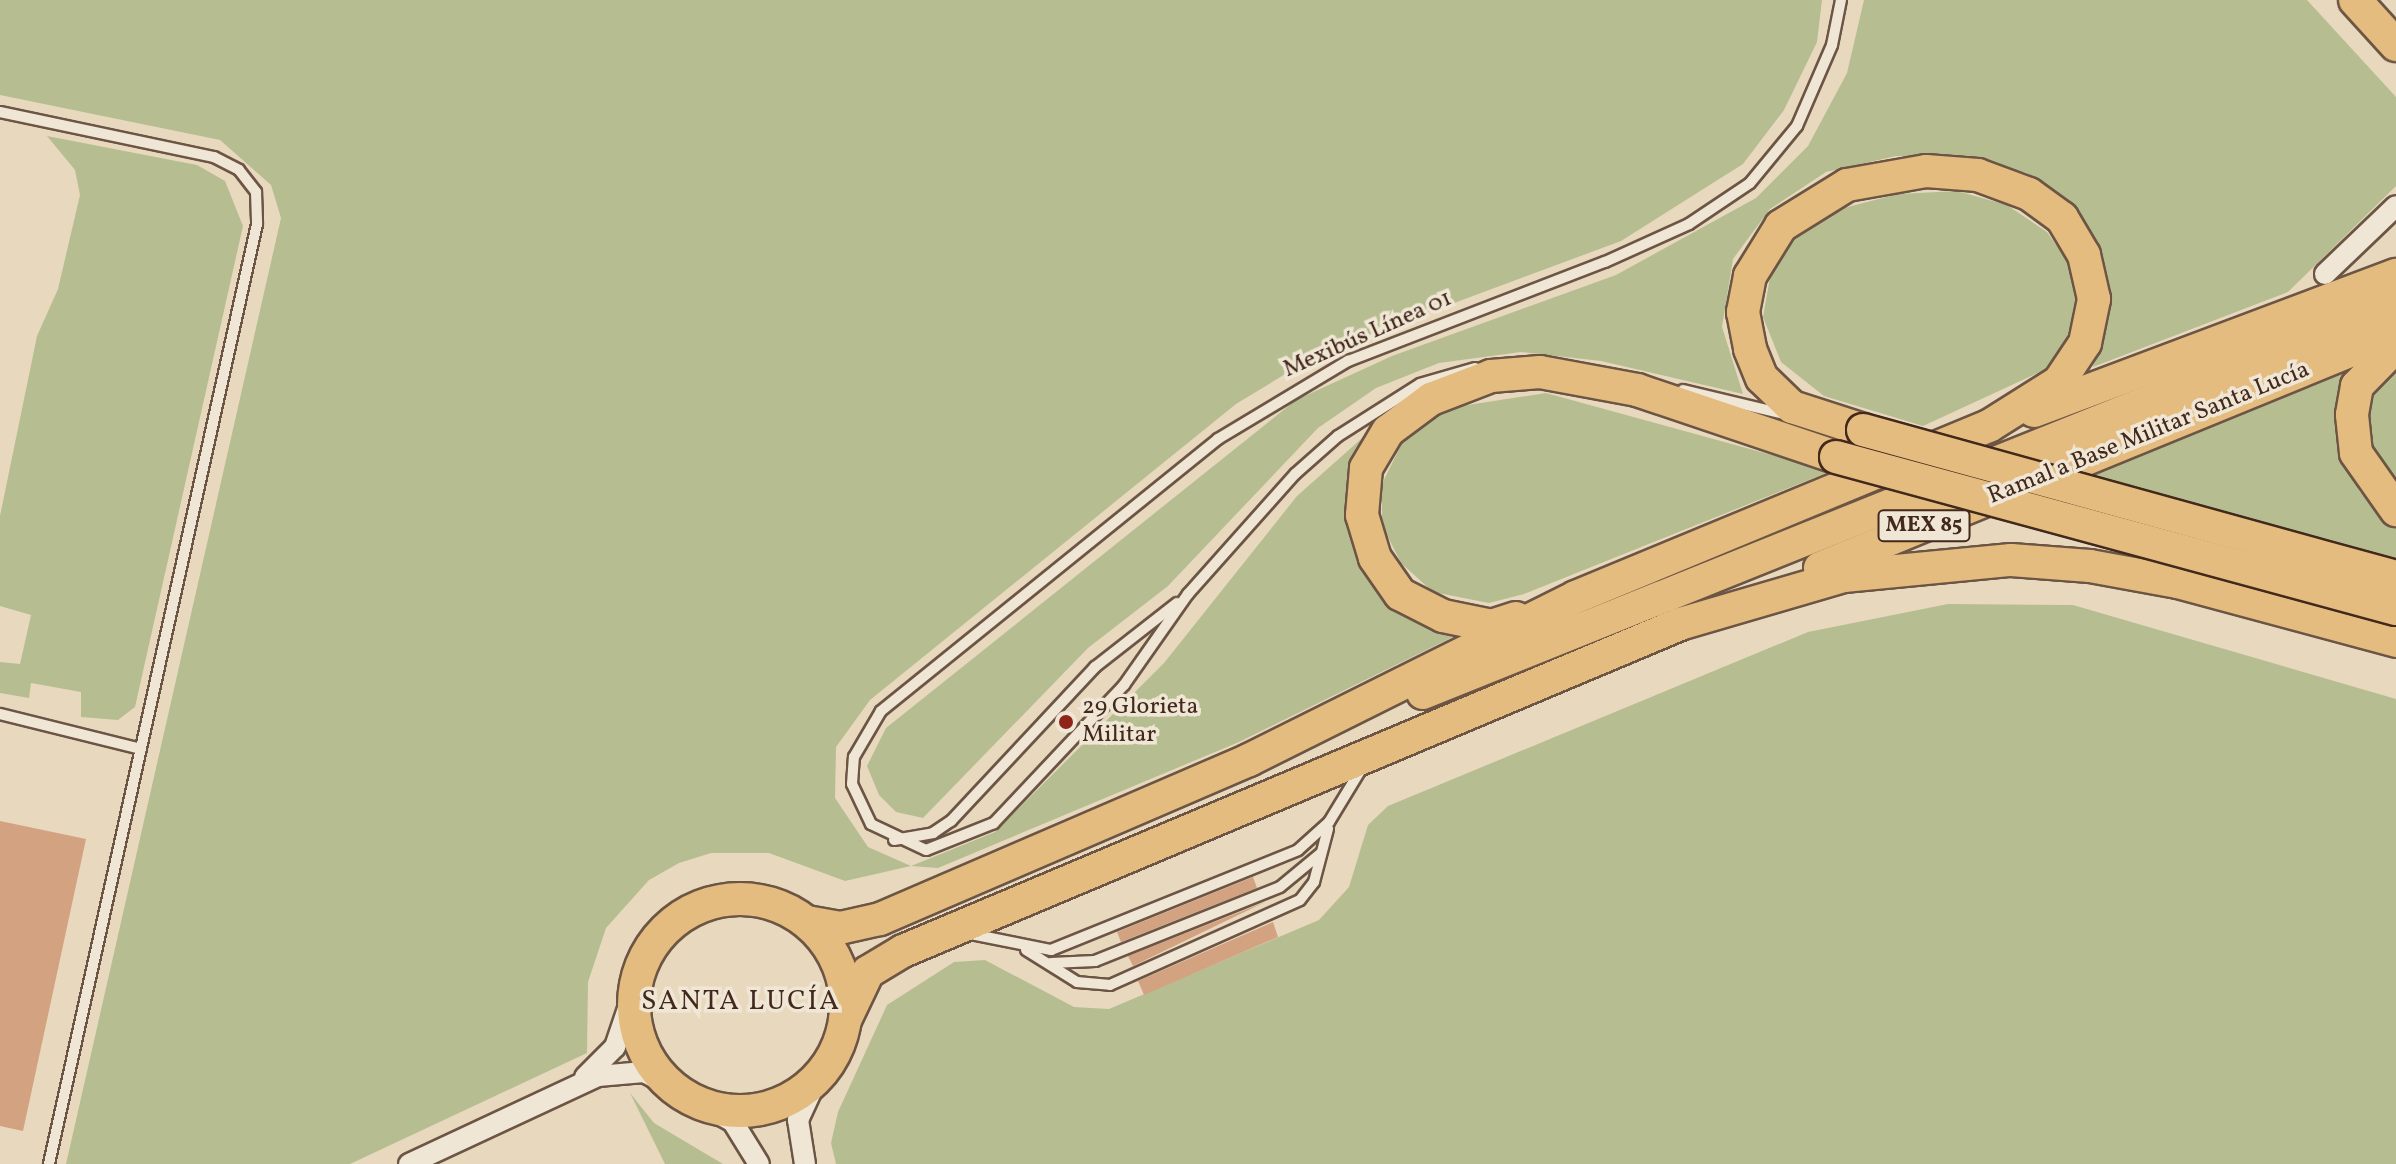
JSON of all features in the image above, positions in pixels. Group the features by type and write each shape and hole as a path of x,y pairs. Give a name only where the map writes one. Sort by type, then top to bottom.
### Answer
{"main road":[{"path":"2355,0 2391,41"},
{"path":"1989,426 2059,382 2085,343 2094,299 2084,255 2062,218 2029,194 1978,175 1926,171 1884,174 1811,201 1781,226 1750,276 1743,312 1762,378 1792,407 1863,430 2396,577"},
{"path":"2396,275 2142,374 1989,426 1576,597 1492,626 1455,619 1400,594 1375,558 1362,515 1366,468 1388,431 1431,399 1491,376 1540,372 1637,390 1836,457 2396,609"},
{"path":"2396,302 1589,631 1249,760 880,919 840,928 807,922 758,900 706,905 662,934 637,982 638,1034 687,1096 764,1109 818,1077 868,972 930,940 1680,624 1844,576 2011,560 2178,582 2396,641"},
{"name":"Ramal a Base Militar Santa Lucía","path":"1680,624 2396,332"},
{"path":"2396,346 2357,386 2352,415 2356,453 2396,510"},
{"path":"1249,760 1576,597"},
{"path":"807,922 840,967 845,1020"}],"street":[{"path":"2325,274 2396,206"},
{"path":"569,1087 615,1047 637,982"},
{"path":"409,1164 569,1087 624,1071 687,1096 733,1122 759,1164"},
{"path":"805,1164 798,1120 818,1077"}],"lane":[{"name":"Mexibús Línea 01","path":"891,840 871,824 852,784 854,757 881,711 1286,392 1661,237 1750,183 1797,126 1832,45 1841,0"},
{"path":"0,112 214,157 239,170 256,192 257,224 49,1164"},
{"path":"891,840 926,850 950,846 994,823 1124,685 1188,594 1295,474 1375,411 1448,374 1525,360 1612,372 1863,430"},
{"path":"1375,411 1428,390 1491,376"},
{"path":"891,840 933,833 951,821 1095,667 1188,594"},
{"path":"0,714 141,749"},
{"path":"1011,941 1077,982 1110,985 1300,900 1322,853 1329,822 1355,775 1408,738"},
{"path":"930,940 960,934 1051,950 1298,850 1329,822"},
{"path":"1045,962 1095,961 1280,887 1322,853"}],"green space":[{"path":"0,0 1822,0 1817,42 1784,110 1743,164 1621,241 1320,353 1236,404 870,700 836,747 835,798 868,847 911,866 845,881 769,853 711,853 679,863 649,880 606,928 588,982 587,1053 350,1164 66,1164 281,218 271,185 220,140 0,95"},
{"path":"1864,0 2307,0 2396,97 2396,186 2288,292 2093,367 2107,297 2097,245 2069,204 2027,173 1965,156 1896,156 1826,172 1770,209 1733,259 1722,327 1743,394 1601,361 1521,352 1439,363 1376,388 1318,428 1168,586 1088,648 923,818 896,812 879,795 867,766 886,728 1296,400 1392,356 1616,275 1756,198 1808,146 1847,73"},
{"path":"47,136 197,165 225,181 243,226 135,707 118,720 81,717 81,692 31,683 29,698 0,693 0,662 20,664 31,615 0,606 0,516 37,336 58,289 80,195 75,170"},
{"path":"1957,191 2007,205 2047,232 2068,262 2077,299 2066,341 2044,370 1923,426 1824,396 1781,362 1763,317 1771,272 1789,240 1840,209 1898,194"},
{"path":"2363,361 2343,457 2360,492 2396,528 2396,561 2081,475"},
{"path":"2396,367 2396,491 2372,452 2369,420 2375,390"},
{"path":"1546,393 1790,460 1836,469 1524,594 1489,603 1433,592 1401,563 1382,525 1382,484 1403,441 1442,409"},
{"path":"1369,432 1355,462 1360,562 1385,603 1435,630 1461,633 1239,742 938,868 911,866 995,832 1164,663 1297,496"},
{"path":"1948,604 2073,605 2396,699 2396,1164 836,1164 831,1143 838,1112 887,1005 954,962 985,960 1074,1007 1109,1009 1319,920 1349,887 1368,825 1388,806 1808,632"},
{"path":"630,1093 654,1123 723,1164 665,1164"}],"building":[{"path":"0,821 86,839 23,1131 0,1126"},
{"path":"1253,877 1257,888 1121,942 1117,932"},
{"path":"1265,902 1133,966 1128,956"},
{"path":"1273,922 1278,937 1144,995 1138,981"}],"place":[{"name":"29 Glorieta Militar","path":"1066,722"}],"district":[{"name":"SANTA LUCÍA","path":"741,1002"}]}
